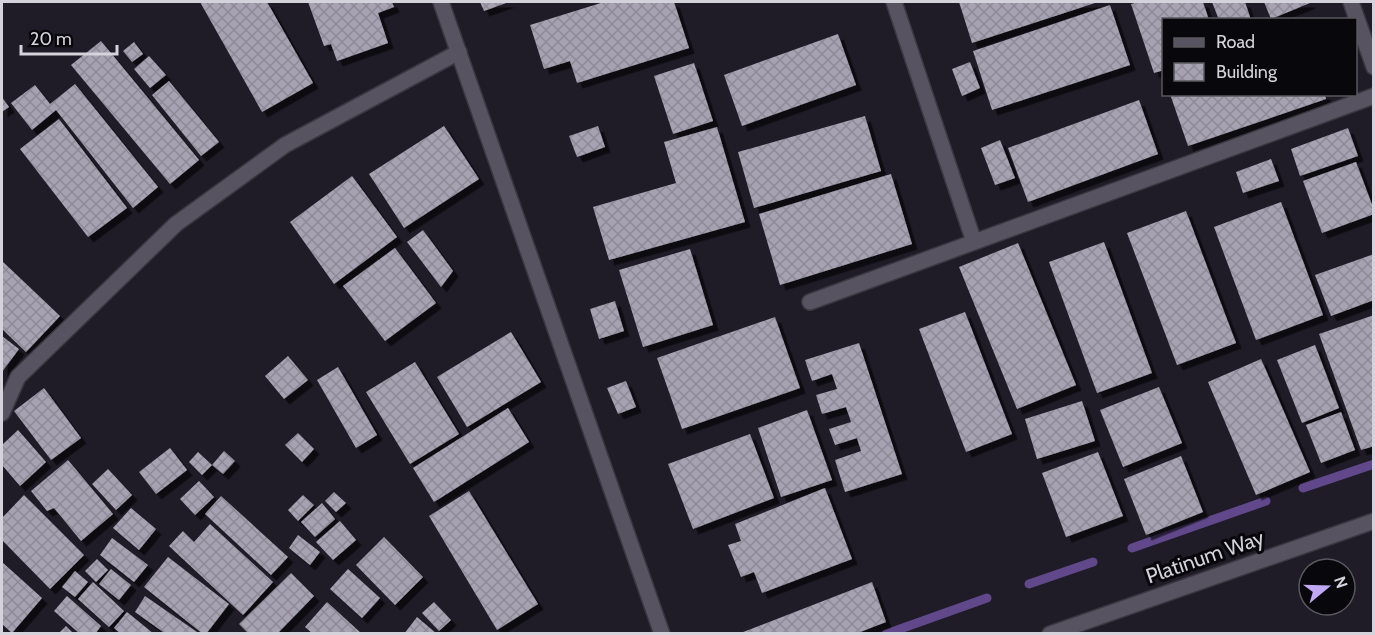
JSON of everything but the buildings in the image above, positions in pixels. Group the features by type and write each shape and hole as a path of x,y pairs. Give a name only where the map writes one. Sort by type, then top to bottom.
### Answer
{"street":[{"path":"441,2 662,633"},
{"path":"894,2 974,242"},
{"path":"1350,2 1356,18"},
{"path":"1357,21 1374,67"},
{"path":"2,413 18,377 176,224 285,145 459,52"},
{"path":"810,303 1374,96"},
{"name":"Platinum Way","path":"1050,633 1374,521"}],"waterway":[{"path":"1303,488 1374,464"},
{"path":"1132,548 1266,501"},
{"path":"1029,584 1093,562"},
{"path":"886,634 987,598"}]}
